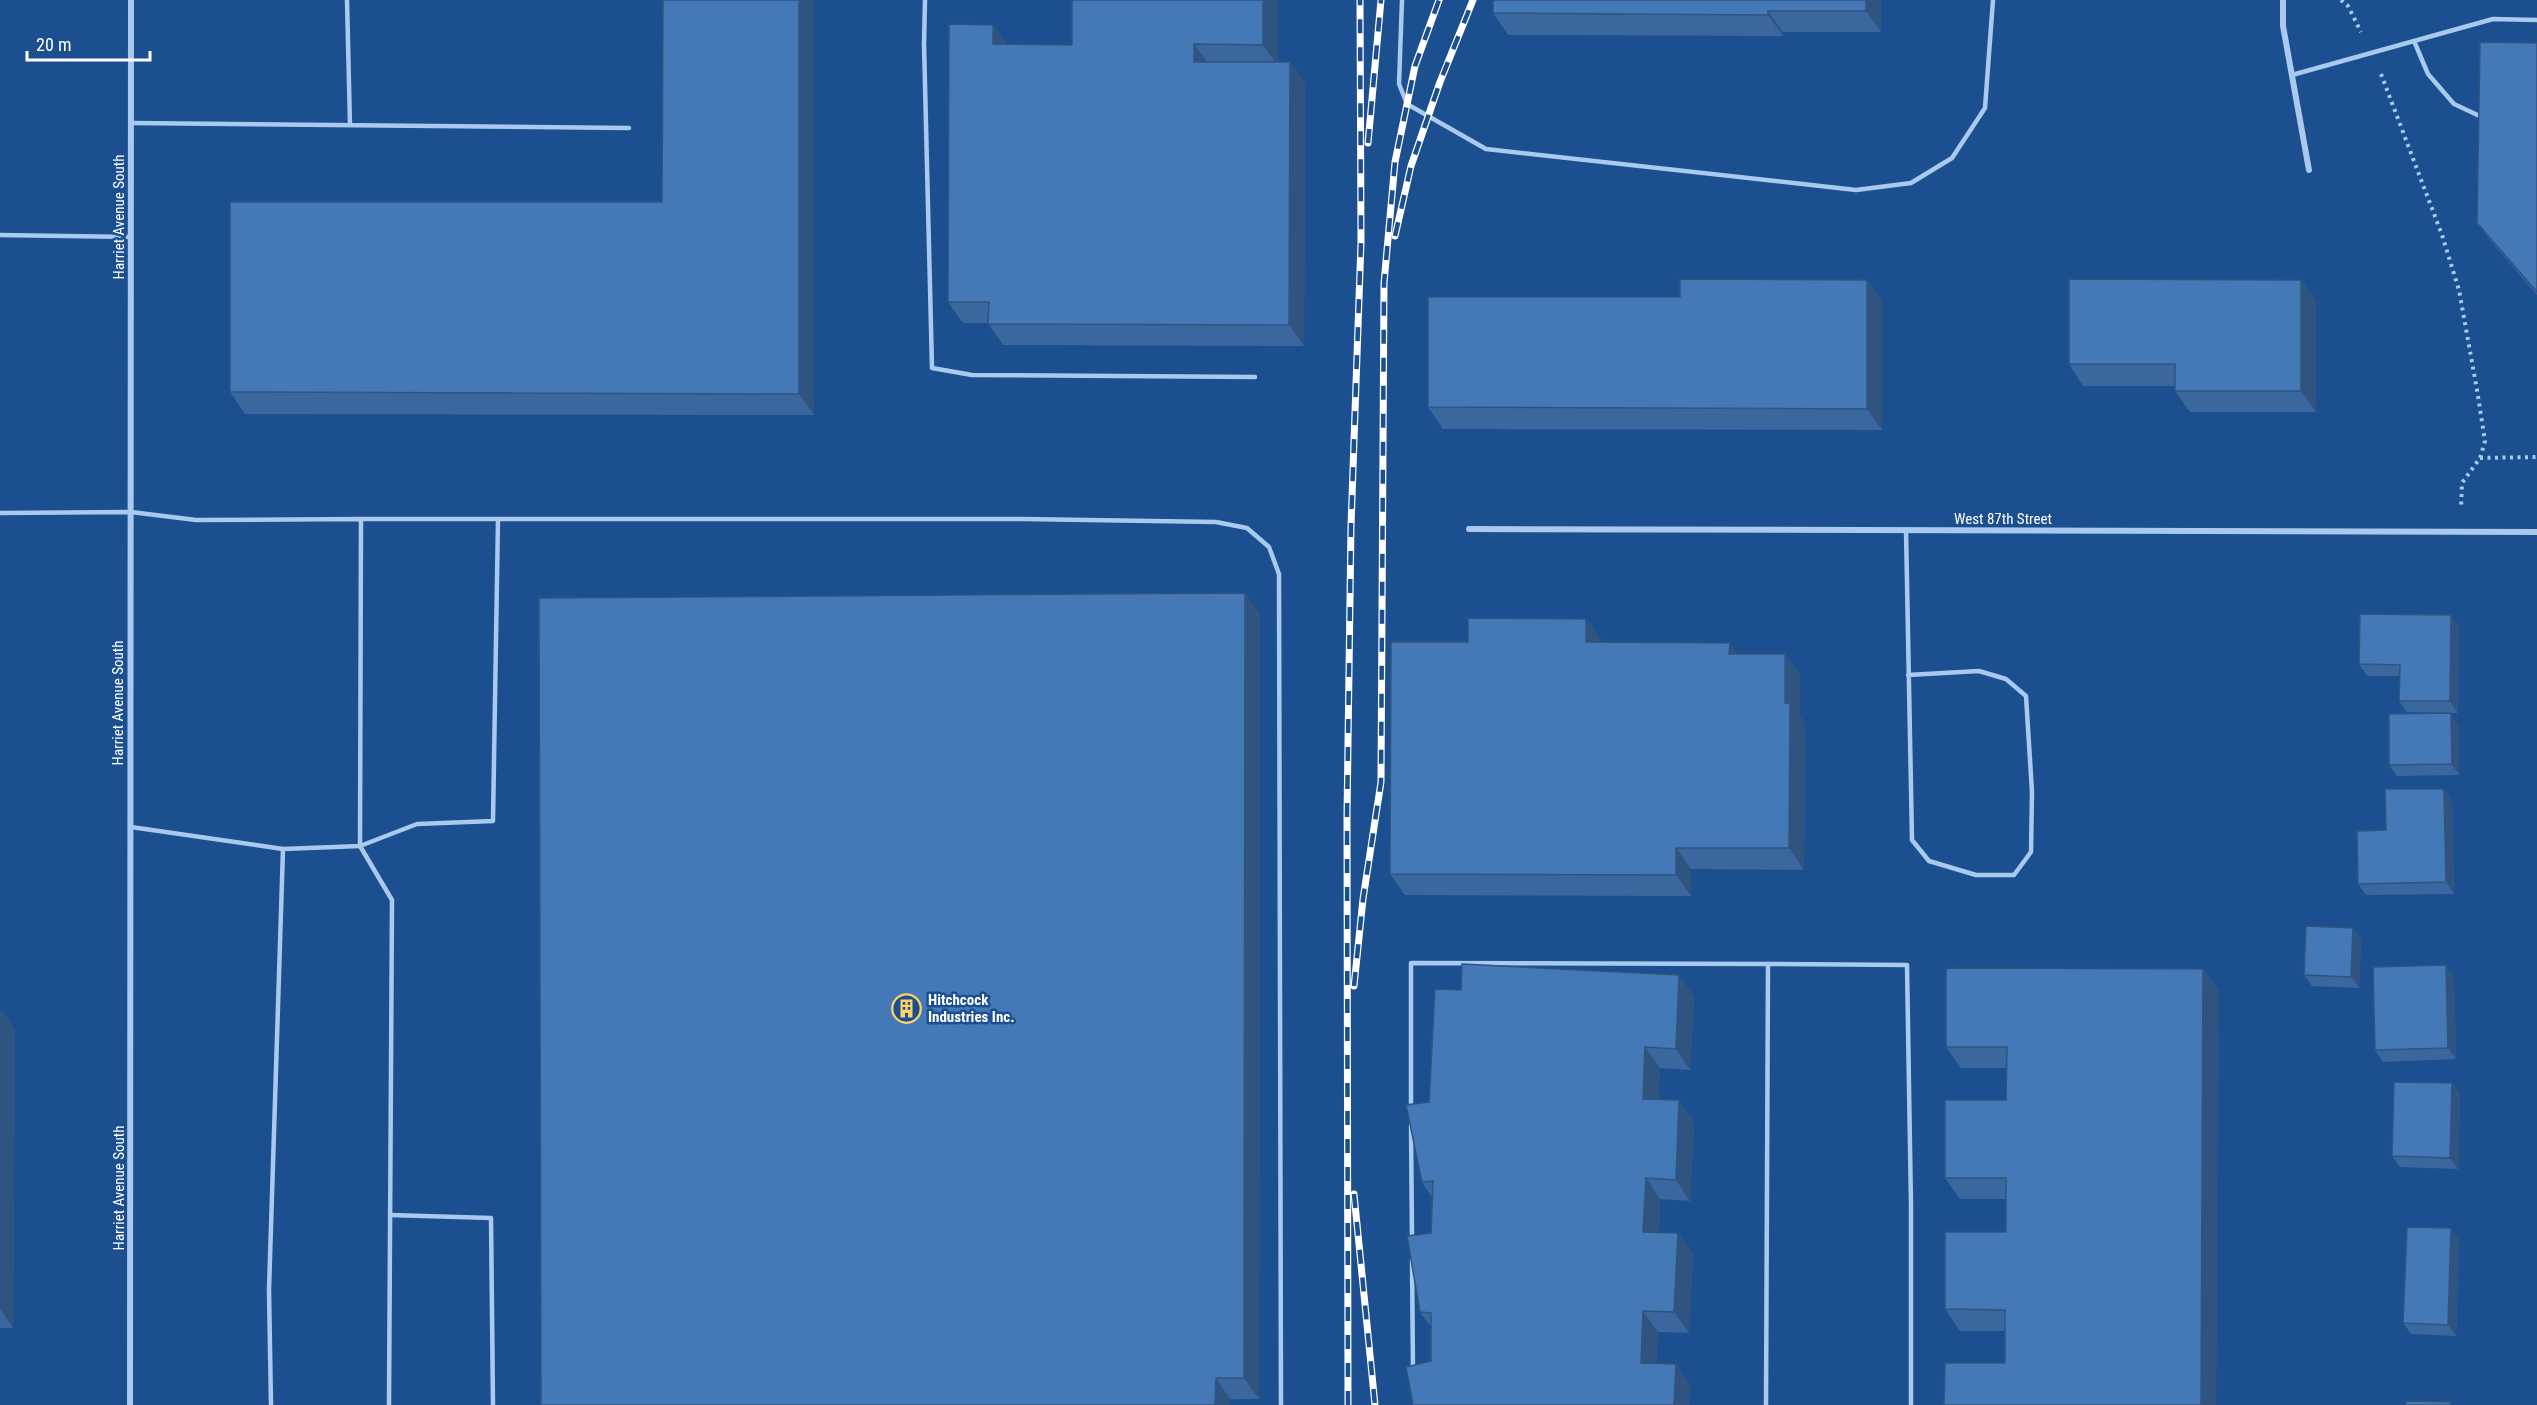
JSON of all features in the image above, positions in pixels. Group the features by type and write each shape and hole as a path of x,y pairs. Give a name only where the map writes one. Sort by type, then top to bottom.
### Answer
{"street":[{"name":"Harriet Avenue South","path":"130,1405 131,0"},
{"path":"2283,0 2283,26 2309,170"},
{"name":"West 87th Street","path":"1469,529 2537,532"}],"lane":[{"path":"346,0 350,125"},
{"path":"925,0 924,44 932,368 972,375 1255,377"},
{"path":"1402,0 1399,84 1407,104 1486,149 1856,189 1911,183 1952,158 1985,108 1993,0"},
{"path":"2292,75 2493,20 2537,20"},
{"path":"2414,41 2428,74 2454,104 2491,121"},
{"path":"131,123 629,128"},
{"path":"0,236 131,237"},
{"path":"0,513 131,512 196,520 1023,519 1216,522 1247,528 1269,547 1279,574 1281,1405"},
{"path":"361,519 360,846 392,900 389,1405"},
{"path":"131,827 283,849 360,846 417,824 494,821 498,519"},
{"path":"1906,530 1908,675 1911,840 1929,861 1976,875 2014,875 2031,852 2032,792 2026,696 2006,679 1978,671 1908,675"},
{"path":"271,1405 269,1290 283,849"},
{"path":"1413,1381 1411,963 1907,965 1911,1206 1911,1405"},
{"path":"1766,1405 1768,964"},
{"path":"390,1215 491,1218 493,1405"}],"path":[{"path":"2341,0 2348,6 2381,73 2442,235 2458,290 2485,441 2480,458 2462,483 2462,532"},
{"path":"2480,458 2537,457"}],"building":[{"path":"663,0 799,0 799,394 230,392 230,202 662,202"},
{"path":"1072,0 1263,0 1263,45 1194,44 1194,62 1290,62 1289,325 988,324 989,302 948,302 949,24 993,25 993,44 1072,45"},
{"path":"1493,0 1866,0 1866,11 1768,11 1768,15 1493,13"},
{"path":"2480,42 2537,43 2537,292 2477,223"},
{"path":"1680,279 1867,280 1867,409 1428,407 1428,297 1680,297"},
{"path":"2069,279 2301,280 2301,391 2175,391 2175,364 2069,364"},
{"name":"Hitchcock Industries Inc.","path":"1245,593 1244,1378 1216,1378 1215,1405 541,1405 539,598"},
{"path":"2360,614 2451,615 2450,701 2399,701 2400,665 2359,664"},
{"path":"1468,618 1586,619 1586,642 1730,643 1729,654 1785,654 1785,703 1790,703 1789,848 1676,848 1676,875 1390,874 1391,642 1468,642"},
{"path":"2451,713 2452,764 2389,765 2389,714"},
{"path":"2385,789 2444,789 2446,882 2358,884 2357,831 2386,830"},
{"path":"2306,926 2353,928 2351,977 2304,975"},
{"path":"1462,964 1679,975 1676,1049 1645,1047 1643,1099 1679,1100 1676,1180 1646,1178 1643,1232 1678,1233 1674,1312 1643,1311 1641,1363 1676,1364 1674,1405 1413,1405 1406,1367 1431,1361 1431,1313 1420,1312 1407,1236 1431,1233 1433,1181 1422,1182 1406,1105 1429,1102 1435,989 1461,990"},
{"path":"2446,965 2448,1048 2375,1050 2373,967"},
{"path":"1946,968 2203,969 2201,1405 1944,1405 1945,1363 2005,1363 2005,1310 1945,1309 1945,1232 2006,1232 2006,1178 1945,1178 1945,1100 2006,1100 2007,1047 1946,1047"},
{"path":"2394,1082 2452,1083 2450,1158 2392,1156"},
{"path":"2407,1227 2451,1228 2448,1325 2403,1323"},
{"path":"2406,1401 2451,1402 2450,1405 2406,1405"}],"railway":[{"path":"1348,1405 1347,816 1351,526 1361,242 1360,0"},
{"path":"1368,143 1381,0"},
{"path":"1354,986 1363,899 1381,782 1384,283 1395,162 1415,66 1439,0"},
{"path":"1395,236 1411,166 1440,82 1473,0"},
{"path":"1354,1194 1375,1405"}],"place":[{"name":"Hitchcock Industries Inc.","path":"907,1009"}]}
